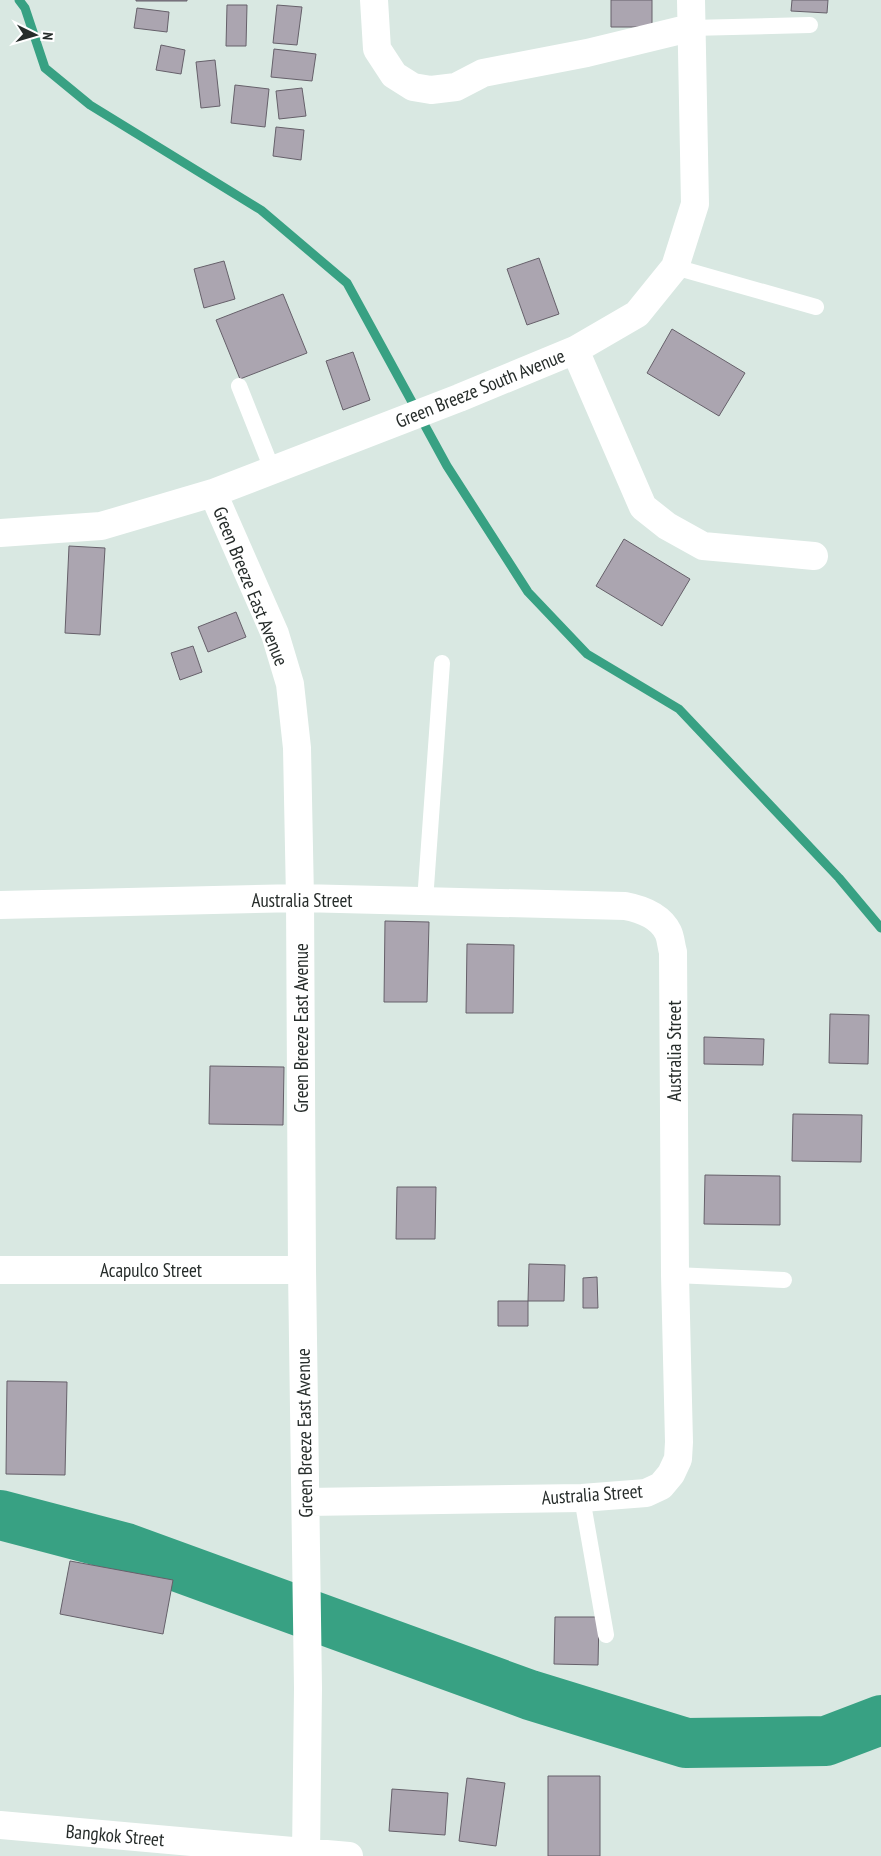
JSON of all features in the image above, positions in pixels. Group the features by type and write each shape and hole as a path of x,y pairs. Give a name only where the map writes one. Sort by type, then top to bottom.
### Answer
{"street":[{"path":"374,0 377,49 394,75 413,87 431,90 456,87 483,74 587,53 690,28"},
{"name":"Green Breeze South Avenue","path":"0,534 101,526 213,493 459,398 575,350 637,314 675,267 695,204 690,28 691,0"},
{"path":"575,350 644,507 667,526 703,546 814,556"},
{"name":"Green Breeze East Avenue","path":"213,493 275,634 290,684 297,748 308,1688 306,1854"},
{"name":"Australia Street","path":"0,905 300,898 625,906 642,909 655,918 668,932 673,952 678,1459 671,1474 661,1486 646,1493 582,1498 306,1502"},
{"name":"Acapulco Street","path":"0,1270 302,1270"},
{"name":"Bangkok Street","path":"0,1825 306,1854 350,1856"}],"lane":[{"path":"690,28 810,25"},
{"path":"675,267 816,308"},
{"path":"239,386 272,469"},
{"path":"425,901 442,663"},
{"path":"675,1275 784,1280"},
{"path":"582,1498 606,1635"}],"building":[{"path":"187,0 187,1 136,1"},
{"path":"611,0 652,0 652,27 611,27"},
{"path":"792,0 828,0 827,13 791,11"},
{"path":"227,5 247,5 246,46 226,46"},
{"path":"277,5 302,7 297,45 273,43"},
{"path":"137,8 169,12 167,32 134,28"},
{"path":"161,45 185,50 181,74 156,70"},
{"path":"274,49 316,54 312,81 271,77"},
{"path":"215,60 220,106 201,108 196,62"},
{"path":"235,85 269,89 265,127 231,123"},
{"path":"302,88 306,116 279,119 276,91"},
{"path":"276,127 304,130 301,160 273,156"},
{"path":"539,258 559,314 527,325 507,269"},
{"path":"224,261 235,299 204,308 194,269"},
{"path":"283,294 307,353 240,379 216,320"},
{"path":"672,329 745,373 719,416 647,373"},
{"path":"353,352 370,400 343,410 326,361"},
{"path":"624,539 690,579 662,626 596,586"},
{"path":"69,546 105,548 100,635 65,633"},
{"path":"236,612 246,637 208,652 198,627"},
{"path":"193,646 202,672 180,680 171,653"},
{"path":"385,921 429,922 427,1002 384,1002"},
{"path":"467,944 514,945 513,1013 466,1013"},
{"path":"830,1014 869,1015 868,1064 829,1063"},
{"path":"704,1037 764,1039 763,1065 704,1064"},
{"path":"210,1066 284,1067 283,1125 209,1124"},
{"path":"793,1114 862,1115 861,1162 792,1161"},
{"path":"705,1175 780,1176 780,1225 704,1224"},
{"path":"397,1187 436,1187 435,1239 396,1239"},
{"path":"529,1264 565,1265 564,1301 528,1301"},
{"path":"597,1277 598,1308 583,1308 583,1278"},
{"path":"498,1301 528,1301 528,1326 498,1326"},
{"path":"7,1381 67,1382 65,1475 6,1474"},
{"path":"70,1561 173,1580 163,1634 60,1614"},
{"path":"555,1617 599,1617 598,1665 554,1664"},
{"path":"548,1776 600,1776 600,1856 548,1856"},
{"path":"467,1778 505,1783 496,1846 459,1841"},
{"path":"392,1789 448,1793 445,1835 389,1831"}],"waterway":[{"path":"19,0 25,8 45,68 90,105 261,210 347,283 447,466 528,592 587,654 679,709 839,878 881,928"},
{"path":"0,1515 126,1548 530,1695 686,1743 826,1741 881,1720"}]}
